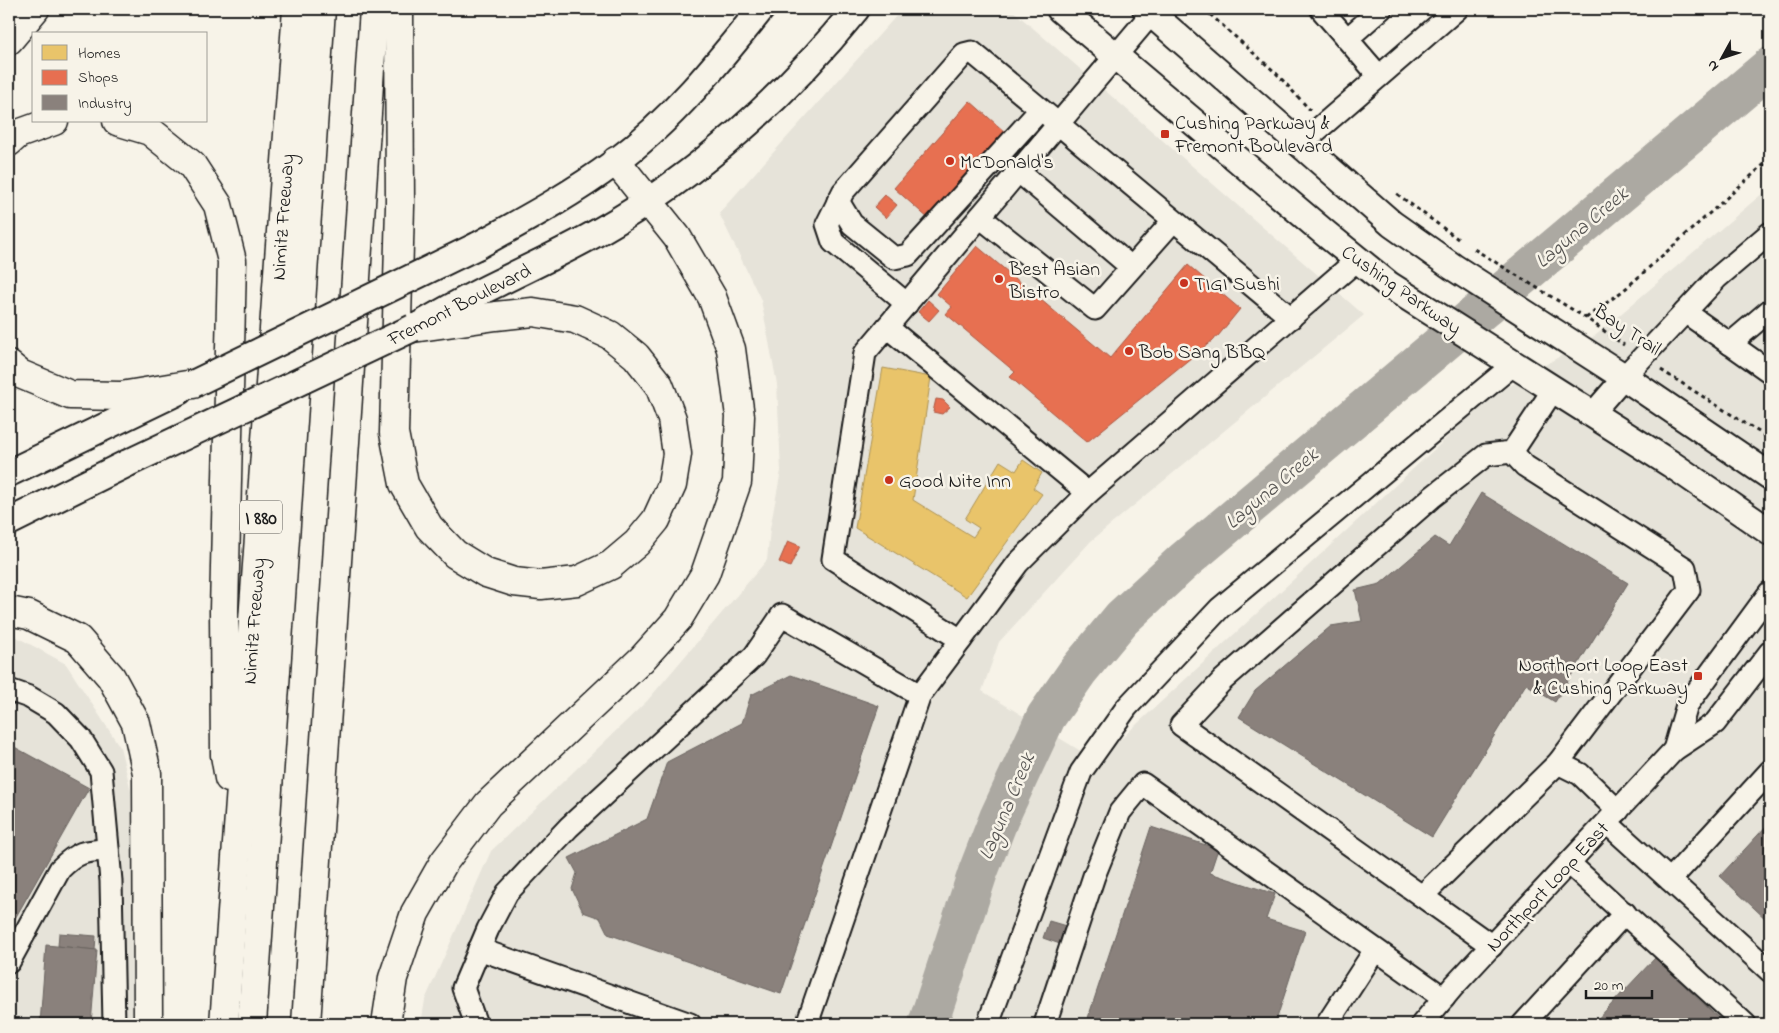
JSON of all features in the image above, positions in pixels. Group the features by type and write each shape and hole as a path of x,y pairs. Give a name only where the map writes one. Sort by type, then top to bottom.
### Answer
{"highway":[{"path":"9,40 34,9"},
{"name":"Nimitz Freeway","path":"224,1024 297,9"},
{"name":"I 880","path":"252,1024 321,9"},
{"path":"306,1024 374,9"},
{"path":"399,9 400,206 394,433 404,484 429,527 455,554 486,573 514,582 541,586 577,581 611,566 637,543 656,520 672,485 677,454 672,420 659,385 636,356 610,335 575,319 533,312 413,328"},
{"path":"9,142 18,134 51,122"},
{"path":"120,122 150,132 192,165 218,205 232,261 224,611 225,745 237,839"},
{"path":"386,1024 394,978 415,913 444,862 488,804 642,659 678,619 705,574 737,482 740,416 731,349 712,297 677,238 616,162"},
{"path":"9,365 20,374 70,395 119,408 193,384"},
{"path":"9,611 29,615 78,640 111,677 136,723 147,774 148,1024"}],"main road":[{"path":"193,384 477,246 566,196 616,162 661,122 695,89 762,9"},
{"name":"Fremont Boulevard","path":"9,522 128,463 413,328 600,231 648,200 740,131 831,40 856,9"},
{"name":"Cushing Parkway","path":"1062,11 1357,260 1413,301 1671,464 1770,532"},
{"path":"1149,11 1392,224 1453,267 1624,377 1770,476"},
{"path":"9,473 119,408"}],"street":[{"path":"1321,9 1379,76"},
{"path":"1347,39 1381,9"},
{"path":"1301,144 1457,9"},
{"path":"961,640 833,559 865,353 1115,55 1149,11"},
{"path":"907,304 833,242 827,224 843,192 964,54 972,52 1290,318"},
{"path":"838,202 852,224 894,258 908,255 1040,110"},
{"path":"1018,171 1131,268"},
{"path":"980,217 1095,309 1173,221"},
{"path":"1592,414 1717,278 1770,233"},
{"path":"807,1024 920,695 1018,563 1088,493 1357,260"},
{"path":"1730,344 1770,310"},
{"path":"1685,312 1770,372"},
{"path":"887,327 1088,493"},
{"path":"988,1024 1081,772 1127,707 1220,608 1507,361"},
{"path":"1512,452 1553,390"},
{"path":"1422,896 1558,763 1689,590 1685,568 1525,466 1512,452"},
{"path":"1492,946 1181,725 1223,680 1431,498 1486,454 1512,452"},
{"name":"Northport Loop East","path":"1674,750 1687,705 1770,592"},
{"path":"476,1024 463,988 488,929 507,893 569,827 754,656 782,615 920,695"},
{"name":"Northport Loop East","path":"1422,1024 1674,750 1715,723 1770,652"},
{"path":"9,690 29,697 56,713 81,739 101,770 112,881 114,1024"},
{"path":"1558,763 1580,774 1612,817 1670,880 1770,971"},
{"path":"1670,880 1770,771"},
{"path":"1045,1024 1094,876 1120,812 1143,784 1444,998"},
{"path":"9,962 60,868 72,857 88,851 108,850"},
{"path":"1569,863 1745,1024"},
{"path":"1523,1024 1624,913"},
{"path":"479,949 690,1024"},
{"path":"1327,1024 1375,950"}],"path":[{"path":"1551,330 1585,318 1624,290 1770,159"},
{"name":"Bay Trail","path":"1467,245 1585,318 1642,358 1770,439"}],"shaded area":[{"path":"906,9 1011,9 1364,315 1091,541 999,642 982,691 1097,761 1491,397 1596,335 1770,187 1770,1024 421,1024 425,1000 491,851 647,701 767,560 770,529 781,471 777,384 761,300 719,213 898,14"},
{"path":"9,634 66,664 120,747 131,791 134,1024 9,1024"}],"building: Homes":[{"name":"Good Nite Inn","path":"883,368 931,377 913,500 973,537 979,528 965,519 1000,461 1016,471 1023,460 1042,473 1033,488 1042,494 967,597 855,528"}],"building: Shops":[{"name":"McDonald's","path":"970,101 1006,133 930,220 894,188"},
{"path":"885,195 897,205 886,218 874,207"},
{"path":"977,246 1110,358 1188,265 1240,309 1218,336 1087,442 1010,377 1015,372 946,314 952,307 937,294"},
{"path":"928,300 939,310 929,321 918,312"},
{"path":"936,399 943,400 950,407 942,414 933,412"},
{"path":"788,541 800,546 790,567 779,562"}],"building: Industry":[{"path":"1481,493 1628,583 1555,702 1526,684 1432,837 1239,717 1255,691 1331,626 1362,621 1355,590 1380,584 1435,537 1449,546"},
{"path":"791,675 879,706 781,994 608,934 600,918 583,912 572,889 577,873 569,858 647,819 667,762 742,723 751,695"},
{"path":"9,744 89,788 9,929"},
{"path":"1770,822 1770,923 1720,876"},
{"path":"1151,827 1218,849 1210,873 1275,894 1266,919 1305,931 1275,1024 1086,1024"},
{"path":"1049,921 1066,926 1060,944 1043,938"},
{"path":"59,933 96,936 95,950 58,946"},
{"path":"46,945 97,950 91,1024 40,1024"},
{"path":"1655,958 1725,1024 1593,1024"}],"waterway":[{"name":"Laguna Creek","path":"928,1024 978,872 999,818 1046,717 1078,671 1122,618 1185,560 1770,67"}],"place":[{"name":"Cushing Parkway & Fremont Boulevard","path":"1165,134"},
{"name":"McDonald's","path":"950,161"},
{"name":"Best Asian Bistro","path":"999,279"},
{"name":"TIGI Sushi","path":"1184,283"},
{"name":"Bob Sang BBQ","path":"1129,351"},
{"name":"Good Nite Inn","path":"889,480"},
{"name":"Northport Loop East & Cushing Parkway","path":"1698,676"}]}
